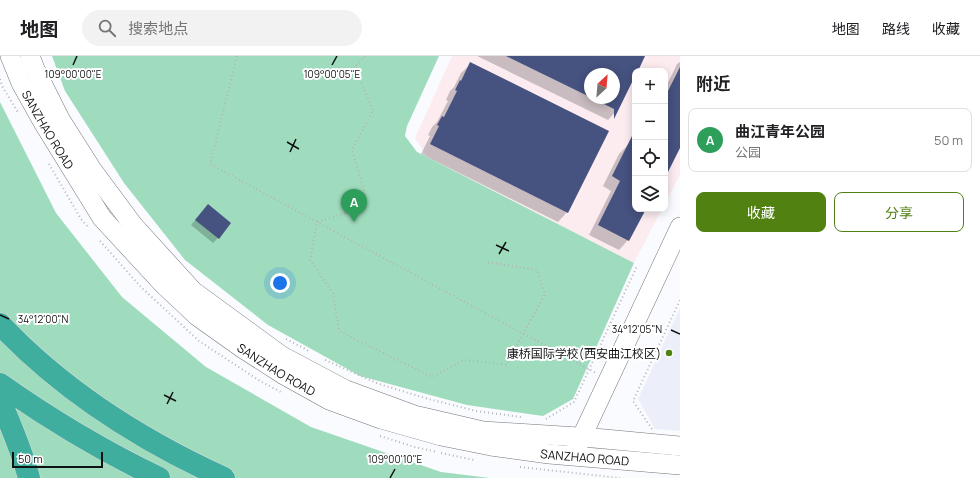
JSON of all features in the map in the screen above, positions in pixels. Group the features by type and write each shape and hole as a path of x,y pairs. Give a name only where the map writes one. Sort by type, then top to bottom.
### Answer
{"highway":[{"path":"0,324 43,366 86,400 140,435 224,478"},
{"path":"0,384 42,413 100,448 159,478"},
{"path":"0,400 26,469"}],"street":[{"name":"SANZHAO ROAD","path":"10,56 21,83 40,117 102,218 163,284 191,311 242,348 284,375 329,400 381,419 441,436 491,446 680,465"},
{"name":"SANZHAO ROAD","path":"30,56 35,70 60,119 93,171 133,225 193,291 282,356 346,390 414,415 483,431 680,446"},
{"path":"588,438 608,380 680,227"},
{"path":"580,456 680,255"}],"path":[{"path":"237,56 210,164 608,380"},
{"path":"317,222 346,213 365,193 352,150 373,111 355,68 365,56"},
{"path":"317,222 310,260 333,293 339,331 432,377 464,360 506,365 545,294 537,270 486,262"},
{"path":"545,420 574,402 637,266"},
{"path":"654,432 633,401 680,300"},
{"path":"282,336 315,355"},
{"path":"322,359 379,384 418,396 476,411 522,417"}],"shaded area":[{"path":"452,56 680,56 680,175 668,197 668,68 632,68 632,212 660,212 634,263 427,157 415,138"},
{"name":"康桥国际学校(西安曲江校区)","path":"680,308 680,431 655,429 638,399"}],"green space":[{"path":"52,56 439,56 407,126 405,136 417,152 634,263 573,399 543,416 467,405 360,376 268,325 185,260 124,183 65,91"},
{"path":"0,102 56,213 122,297 206,367 311,427 441,472 490,478 0,478"}],"building":[{"path":"506,56 645,56 639,68 632,68 632,82 614,119 614,109 604,104 620,104 620,68 584,68 584,94"},
{"path":"470,62 609,131 568,213 430,144 439,126 437,125 442,116 444,117 457,91 455,90"},
{"path":"680,67 680,148 668,172 668,104 668,91"},
{"path":"632,136 632,212 644,212 629,241 598,225 620,181 612,176"},
{"path":"208,204 231,223 219,239 195,220"}],"place":[{"name":"曲江青年公园","path":"354,222"},
{"name":"康桥国际学校(西安曲江校区)","path":"669,353"}]}
